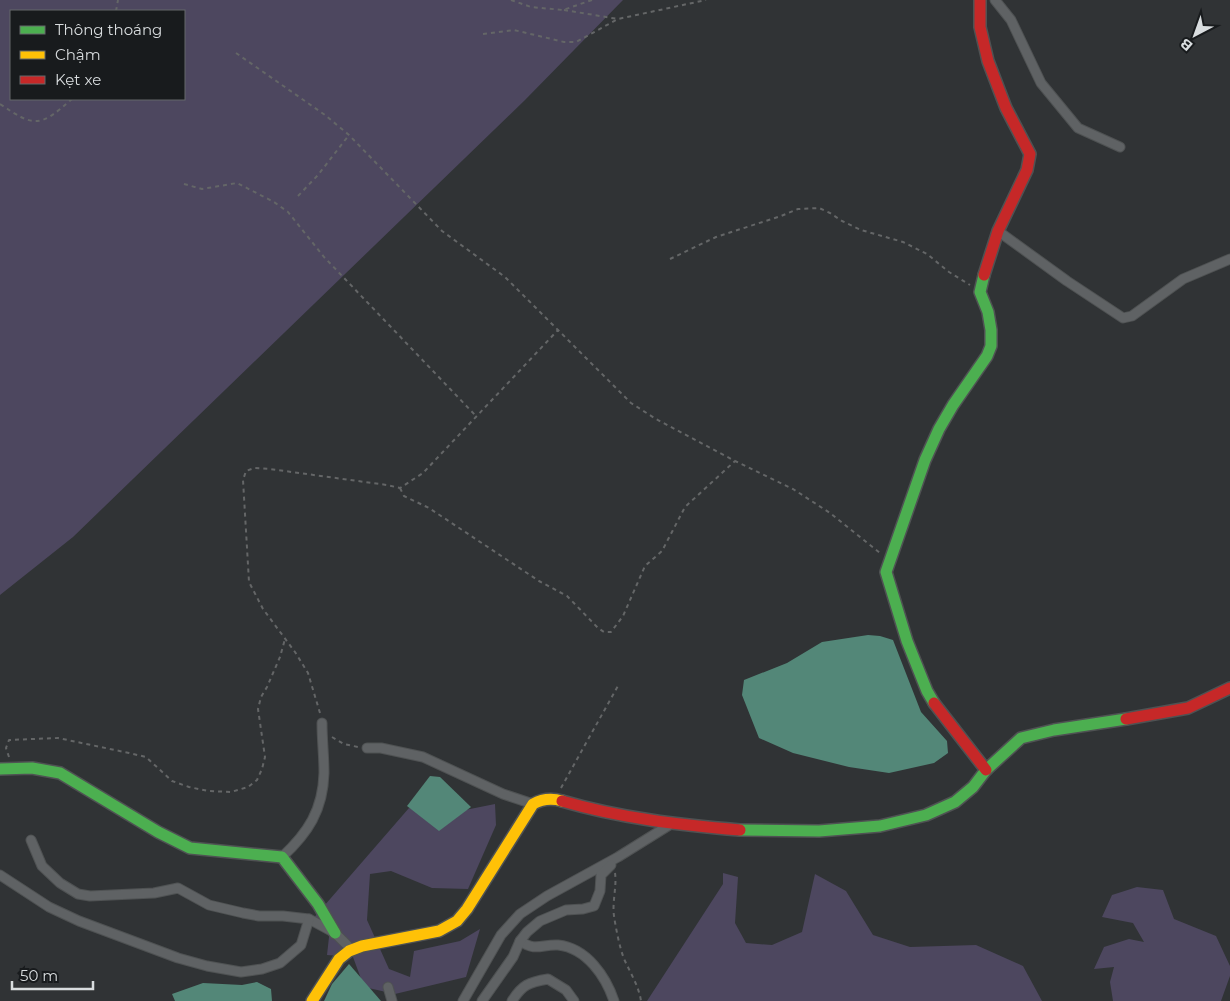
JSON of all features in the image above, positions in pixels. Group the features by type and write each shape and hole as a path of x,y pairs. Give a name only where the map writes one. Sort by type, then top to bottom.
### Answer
{"street":[{"path":"980,0 980,26 988,63 1004,106 1030,154 1028,170 998,231 980,292 988,312 991,346 987,356 953,405 925,460 886,572 907,640 927,692 938,710 986,770"},
{"path":"994,0 1011,20 1041,83 1078,128 1120,146"},
{"path":"998,231 1067,281 1123,318 1132,316 1183,279 1230,259"},
{"path":"312,1001 339,959 352,950 439,931 456,921 466,909 533,804 540,800 555,799 582,807 671,824 752,831 819,831 880,826 926,815 955,802 973,787 986,770 1022,738 1054,730 1162,714 1188,708 1230,688"},
{"path":"6,769 32,768 60,772 158,832 190,848 282,856 298,842 312,824 324,776 321,745 322,723"},
{"path":"367,748 381,748 423,757 503,794 533,804"},
{"path":"463,1001 501,935 520,914 547,896 618,857 671,824"},
{"path":"31,840 42,866 60,883 78,894 90,896 154,893 178,888 209,904 260,916 283,916 310,920 335,933"},
{"path":"282,856 318,904 335,933 352,950"},
{"path":"482,1001 513,958 520,941 527,932 540,921 566,910 583,910 594,906 600,891 601,875 618,857"},
{"path":"0,876 49,907 79,921 178,958 207,966 241,972 262,969 280,963 301,945 310,920"},
{"path":"520,941 529,947 538,948 559,945 585,957 597,967 614,1001"},
{"path":"512,1001 520,988 548,979 566,990 574,1001"},
{"path":"388,987 392,1001"}],"path":[{"path":"511,0 531,7 618,19"},
{"path":"563,10 592,0"},
{"path":"483,34 514,30 564,42 576,42 618,19 706,0"},
{"path":"236,53 325,115 349,135 442,231 505,277 631,403 656,419 735,461 793,489 830,513 889,560"},
{"path":"0,104 30,122 42,122 53,116 71,100"},
{"path":"298,196 318,175 349,135"},
{"path":"184,184 202,189 237,183 274,202 288,212 324,257 476,416"},
{"path":"670,259 716,237 798,209 819,208 861,230 903,242 927,254 949,272 980,292"},
{"path":"367,748 344,744 330,736 322,723 308,673 263,609 249,582 243,480 246,471 254,468 270,469 400,488 423,473 558,330"},
{"path":"400,488 404,496 429,508 539,581 567,596 598,628 604,632 611,632 622,616 645,566 662,551 685,507 735,461"},
{"path":"6,769 6,748 9,740 58,738 146,758 172,781 189,787 208,791 231,792 248,787 257,780 265,756 258,709 261,697 280,657 285,639"},
{"path":"555,799 620,684"},
{"path":"618,857 614,871 616,879 613,897 614,916 624,959 634,978 641,1001"}],"shaded area":[{"path":"0,0 623,0 525,100 73,537 0,595"},
{"path":"868,635 893,640 921,712 947,741 948,753 934,763 889,773 849,767 793,753 759,738 742,695 744,680 787,663 822,642"},
{"path":"430,776 440,777 471,807 439,831 407,806"},
{"path":"495,804 496,825 468,889 432,888 391,871 370,874 367,920 389,969 410,977 414,951 460,941 480,929 466,977 395,994 364,987 353,957 327,955 331,919 311,921 409,808 440,815"},
{"path":"723,873 738,877 735,923 746,943 772,945 802,932 815,874 846,891 873,935 910,947 976,945 1023,966 1042,1001 647,1001 723,884"},
{"path":"1137,887 1163,890 1174,919 1216,936 1230,966 1230,976 1221,1001 1113,1001 1110,982 1114,967 1094,969 1104,947 1129,939 1144,942 1133,923 1102,917 1112,895"},
{"path":"349,964 381,1001 324,1001 332,984"},
{"path":"257,982 271,989 272,1001 175,1001 172,994 203,983 242,985"}],"traffic: fast":[{"path":"934,703 927,691 907,641 886,572 925,460 939,429 987,356 991,346 988,312 980,292 984,275"},
{"path":"740,830 819,831 880,826 926,815 955,802 973,787 986,770 1021,738 1054,730 1126,719"},
{"path":"0,769 32,768 60,773 158,832 190,848 282,857 318,904 335,933"}],"traffic: slow":[{"path":"312,1001 339,959 349,951 362,946 439,931 457,921 467,909 533,804 555,799 562,801"}],"traffic: jam":[{"path":"980,0 980,27 988,61 1006,108 1030,154 1027,170 998,231 984,275"},
{"path":"1126,719 1188,708 1230,688"},
{"path":"934,703 986,770"},
{"path":"562,801 650,820 740,830"}]}
